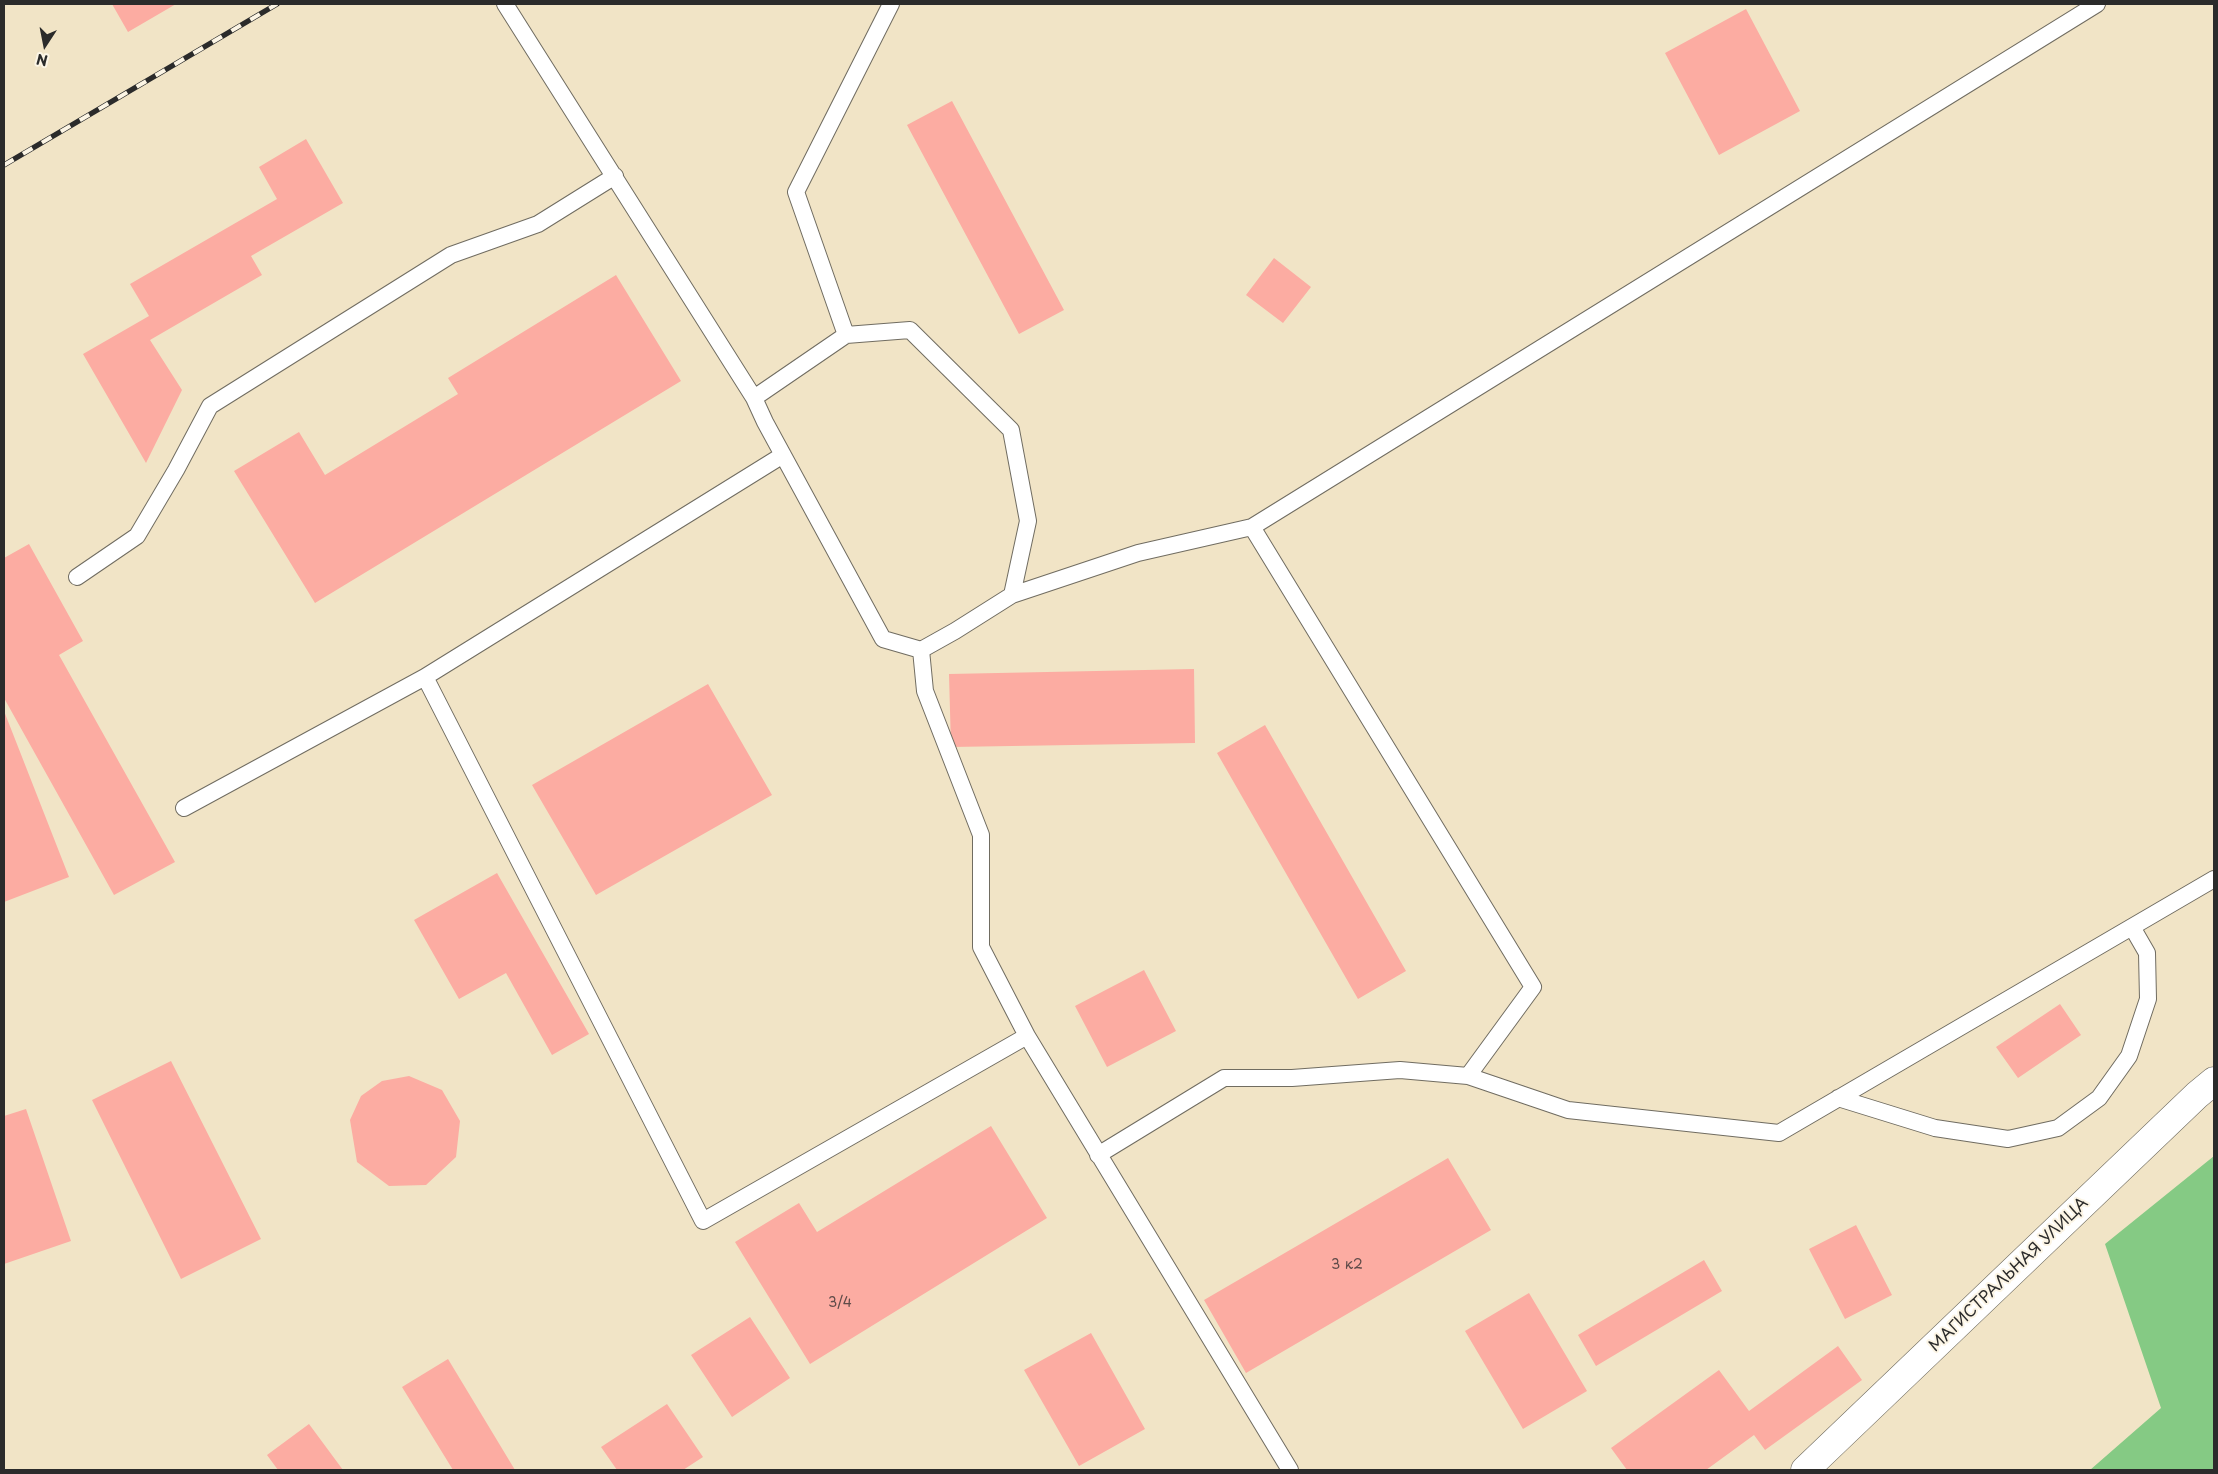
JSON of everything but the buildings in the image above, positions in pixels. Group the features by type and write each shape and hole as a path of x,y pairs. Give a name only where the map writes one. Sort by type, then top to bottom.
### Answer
{"street":[{"name":"МАГИСТРАЛЬНАЯ УЛИЦА","path":"1805,1470 2197,1095 2214,1082"}],"lane":[{"path":"505,4 754,398 783,455 884,639 920,650 1012,595 1138,553 1252,527 2097,4"},
{"path":"846,335 796,192 891,4"},
{"path":"77,577 137,536 176,470 210,406 451,255 538,224 615,176"},
{"path":"754,398 846,335 910,330 1011,430 1028,521 1012,595"},
{"path":"184,808 425,677 783,455"},
{"path":"1252,527 1533,987 1468,1076"},
{"path":"920,650 925,691 981,835 981,947 1027,1036 1290,1470"},
{"path":"425,677 703,1221 1027,1036"},
{"path":"1098,1155 1224,1078 1292,1078 1400,1070 1468,1076 1568,1110 1779,1132 2214,879"},
{"path":"1838,1098 1935,1128 2008,1139 2058,1128 2099,1098 2129,1056 2148,999 2147,953 2132,927"}],"green space":[{"path":"2214,1156 2214,1470 2090,1470 2161,1408 2105,1244"}],"railway":[{"path":"4,165 277,4"}]}
